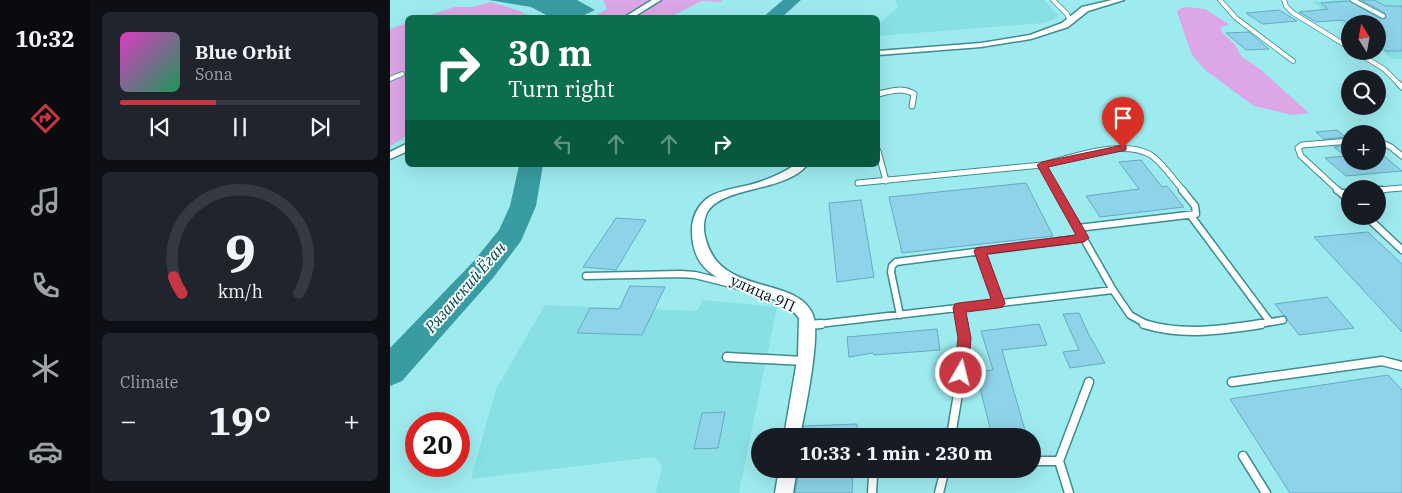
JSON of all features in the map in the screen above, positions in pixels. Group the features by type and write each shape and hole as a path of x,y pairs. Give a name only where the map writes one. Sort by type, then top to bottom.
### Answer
{"street":[{"path":"631,15 657,0"},
{"path":"880,53 981,45 1016,40 1049,32 1070,21 1085,10 1120,0"},
{"path":"390,156 405,148"},
{"name":"улица 9П","path":"793,428 808,326 803,311 795,304 750,288 720,273 709,265 702,256 699,246 698,228 701,212 709,203 720,196 772,180 798,167"},
{"path":"784,493 786,478"}],"lane":[{"path":"1053,0 1067,14 1070,21"},
{"path":"1220,0 1231,14 1293,60"},
{"path":"1284,0 1286,6 1293,13 1341,42"},
{"path":"1353,0 1381,15"},
{"path":"1370,60 1384,69 1402,87"},
{"path":"390,78 405,74"},
{"path":"880,94 900,90 911,91 914,94 912,106"},
{"path":"1341,143 1302,145 1298,148 1301,156 1341,193"},
{"path":"1386,145 1402,156"},
{"path":"858,183 1042,165 1112,149 1131,148 1148,154 1195,206 1196,214 1191,216 1078,228"},
{"path":"880,158 886,181"},
{"path":"1042,165 1124,309 1130,315 1152,327 1164,330 1194,331 1283,320"},
{"path":"1386,189 1402,188"},
{"path":"1191,216 1270,322"},
{"path":"1376,225 1402,250"},
{"path":"900,315 891,272 892,266 896,262 1084,238"},
{"path":"980,251 998,303"},
{"path":"586,276 696,275 750,288"},
{"path":"808,326 1113,290"},
{"path":"952,428 965,352 964,329 959,308"},
{"path":"727,357 804,361"},
{"path":"1232,382 1382,361 1402,366"},
{"path":"1069,493 1059,461 1089,382"},
{"path":"1243,456 1266,493"},
{"path":"1041,461 1059,461"},
{"path":"872,478 872,493"},
{"path":"939,493 943,478"}],"shaded area":[{"path":"489,0 577,0 595,10 584,15 546,15 531,7"},
{"path":"603,0 723,0 719,2 702,1 674,15 596,15 607,9"},
{"path":"895,0 1044,0 1060,17 1044,23 880,36 880,23 898,7"},
{"path":"1402,0 1402,59 1393,59 1386,54 1386,15 1341,15 1341,23 1312,2"},
{"path":"491,2 527,15 429,15 455,7 472,7"},
{"path":"1181,8 1205,9 1227,23 1228,25 1221,27 1221,31 1235,45 1242,57 1260,69 1309,113 1292,115 1254,106 1205,70 1192,55 1177,12"},
{"path":"405,24 405,137 390,146 390,29"},
{"path":"703,300 777,307 739,493 656,493 662,466 654,457 471,479 496,389 545,305 697,311"}],"building":[{"path":"1361,0 1374,0 1385,6 1402,6 1402,51 1386,51 1385,13"},
{"path":"1349,1 1374,15 1341,15 1341,20 1316,22 1299,12 1328,9 1321,3"},
{"path":"1279,10 1297,21 1263,24 1246,13"},
{"path":"1249,32 1269,49 1246,50 1226,33"},
{"path":"1337,130 1341,134 1341,137 1324,139 1316,132"},
{"path":"1341,146 1341,153 1334,147"},
{"path":"1341,156 1341,170 1386,170 1386,158 1402,171 1346,176 1325,158"},
{"path":"1141,160 1162,187 1167,186 1184,207 1100,217 1086,196 1139,189 1119,162"},
{"path":"1026,183 1053,236 902,253 889,197"},
{"path":"861,200 874,277 837,282 829,203"},
{"path":"616,218 646,220 616,270 583,267"},
{"path":"1368,232 1402,264 1402,332 1314,237"},
{"path":"630,286 665,287 642,335 577,333 590,308 619,309"},
{"path":"1327,297 1354,328 1299,335 1275,304"},
{"path":"1079,313 1105,363 1070,368 1063,352 1079,350 1063,314"},
{"path":"1039,324 1047,345 1002,350 1024,428 990,428 976,372 993,370 981,331"},
{"path":"937,329 940,350 874,355 873,353 849,357 847,337"},
{"path":"1388,375 1402,390 1402,493 1290,493 1230,399"},
{"path":"725,412 718,448 694,449 702,413"},
{"path":"857,424 857,428 804,428 804,426"},
{"path":"798,478 853,478 852,493 795,493"}],"waterway":[{"name":"Рязанский Ёган","path":"774,15 793,0"},
{"name":"Рязанский Ёган","path":"390,371 483,270 511,234 523,206 531,167"}],"route":[{"path":"961,373 965,352 965,338 959,308 998,303 980,251 1084,238 1042,165 1123,148"}]}
